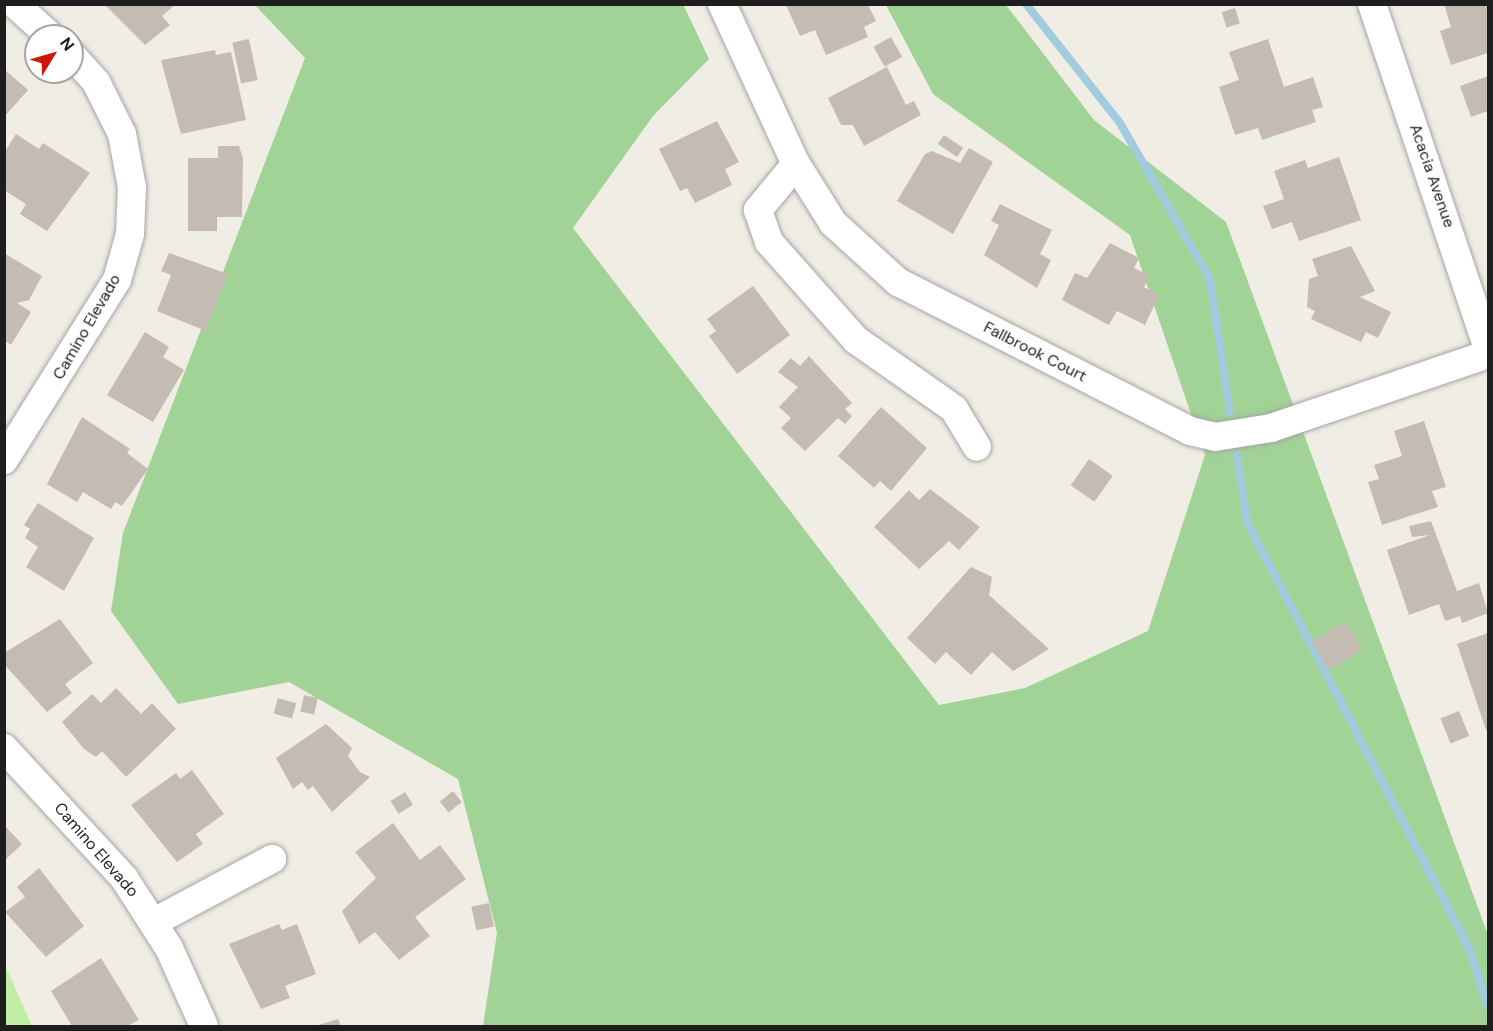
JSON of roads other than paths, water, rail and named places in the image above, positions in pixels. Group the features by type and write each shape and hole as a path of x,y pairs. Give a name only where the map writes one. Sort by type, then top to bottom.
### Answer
{"street":[{"path":"15,4 37,24"},
{"name":"Fallbrook Court","path":"722,4 795,164 833,223 898,282 1190,431 1215,437 1272,428 1488,354"},
{"name":"Acacia Avenue","path":"1372,4 1488,348"},
{"name":"Camino Elevado","path":"4,460 117,280 130,234 132,187 122,134 96,82 84,68"},
{"path":"795,164 758,210 769,242 856,340 954,409 977,447"},
{"name":"Camino Elevado","path":"4,748 124,879 154,922 204,1026"},
{"path":"154,922 272,859"}],"waterway":[{"path":"1026,4 1120,123 1210,279 1230,413"},
{"path":"1237,455 1247,522 1470,951 1488,1006"}]}
